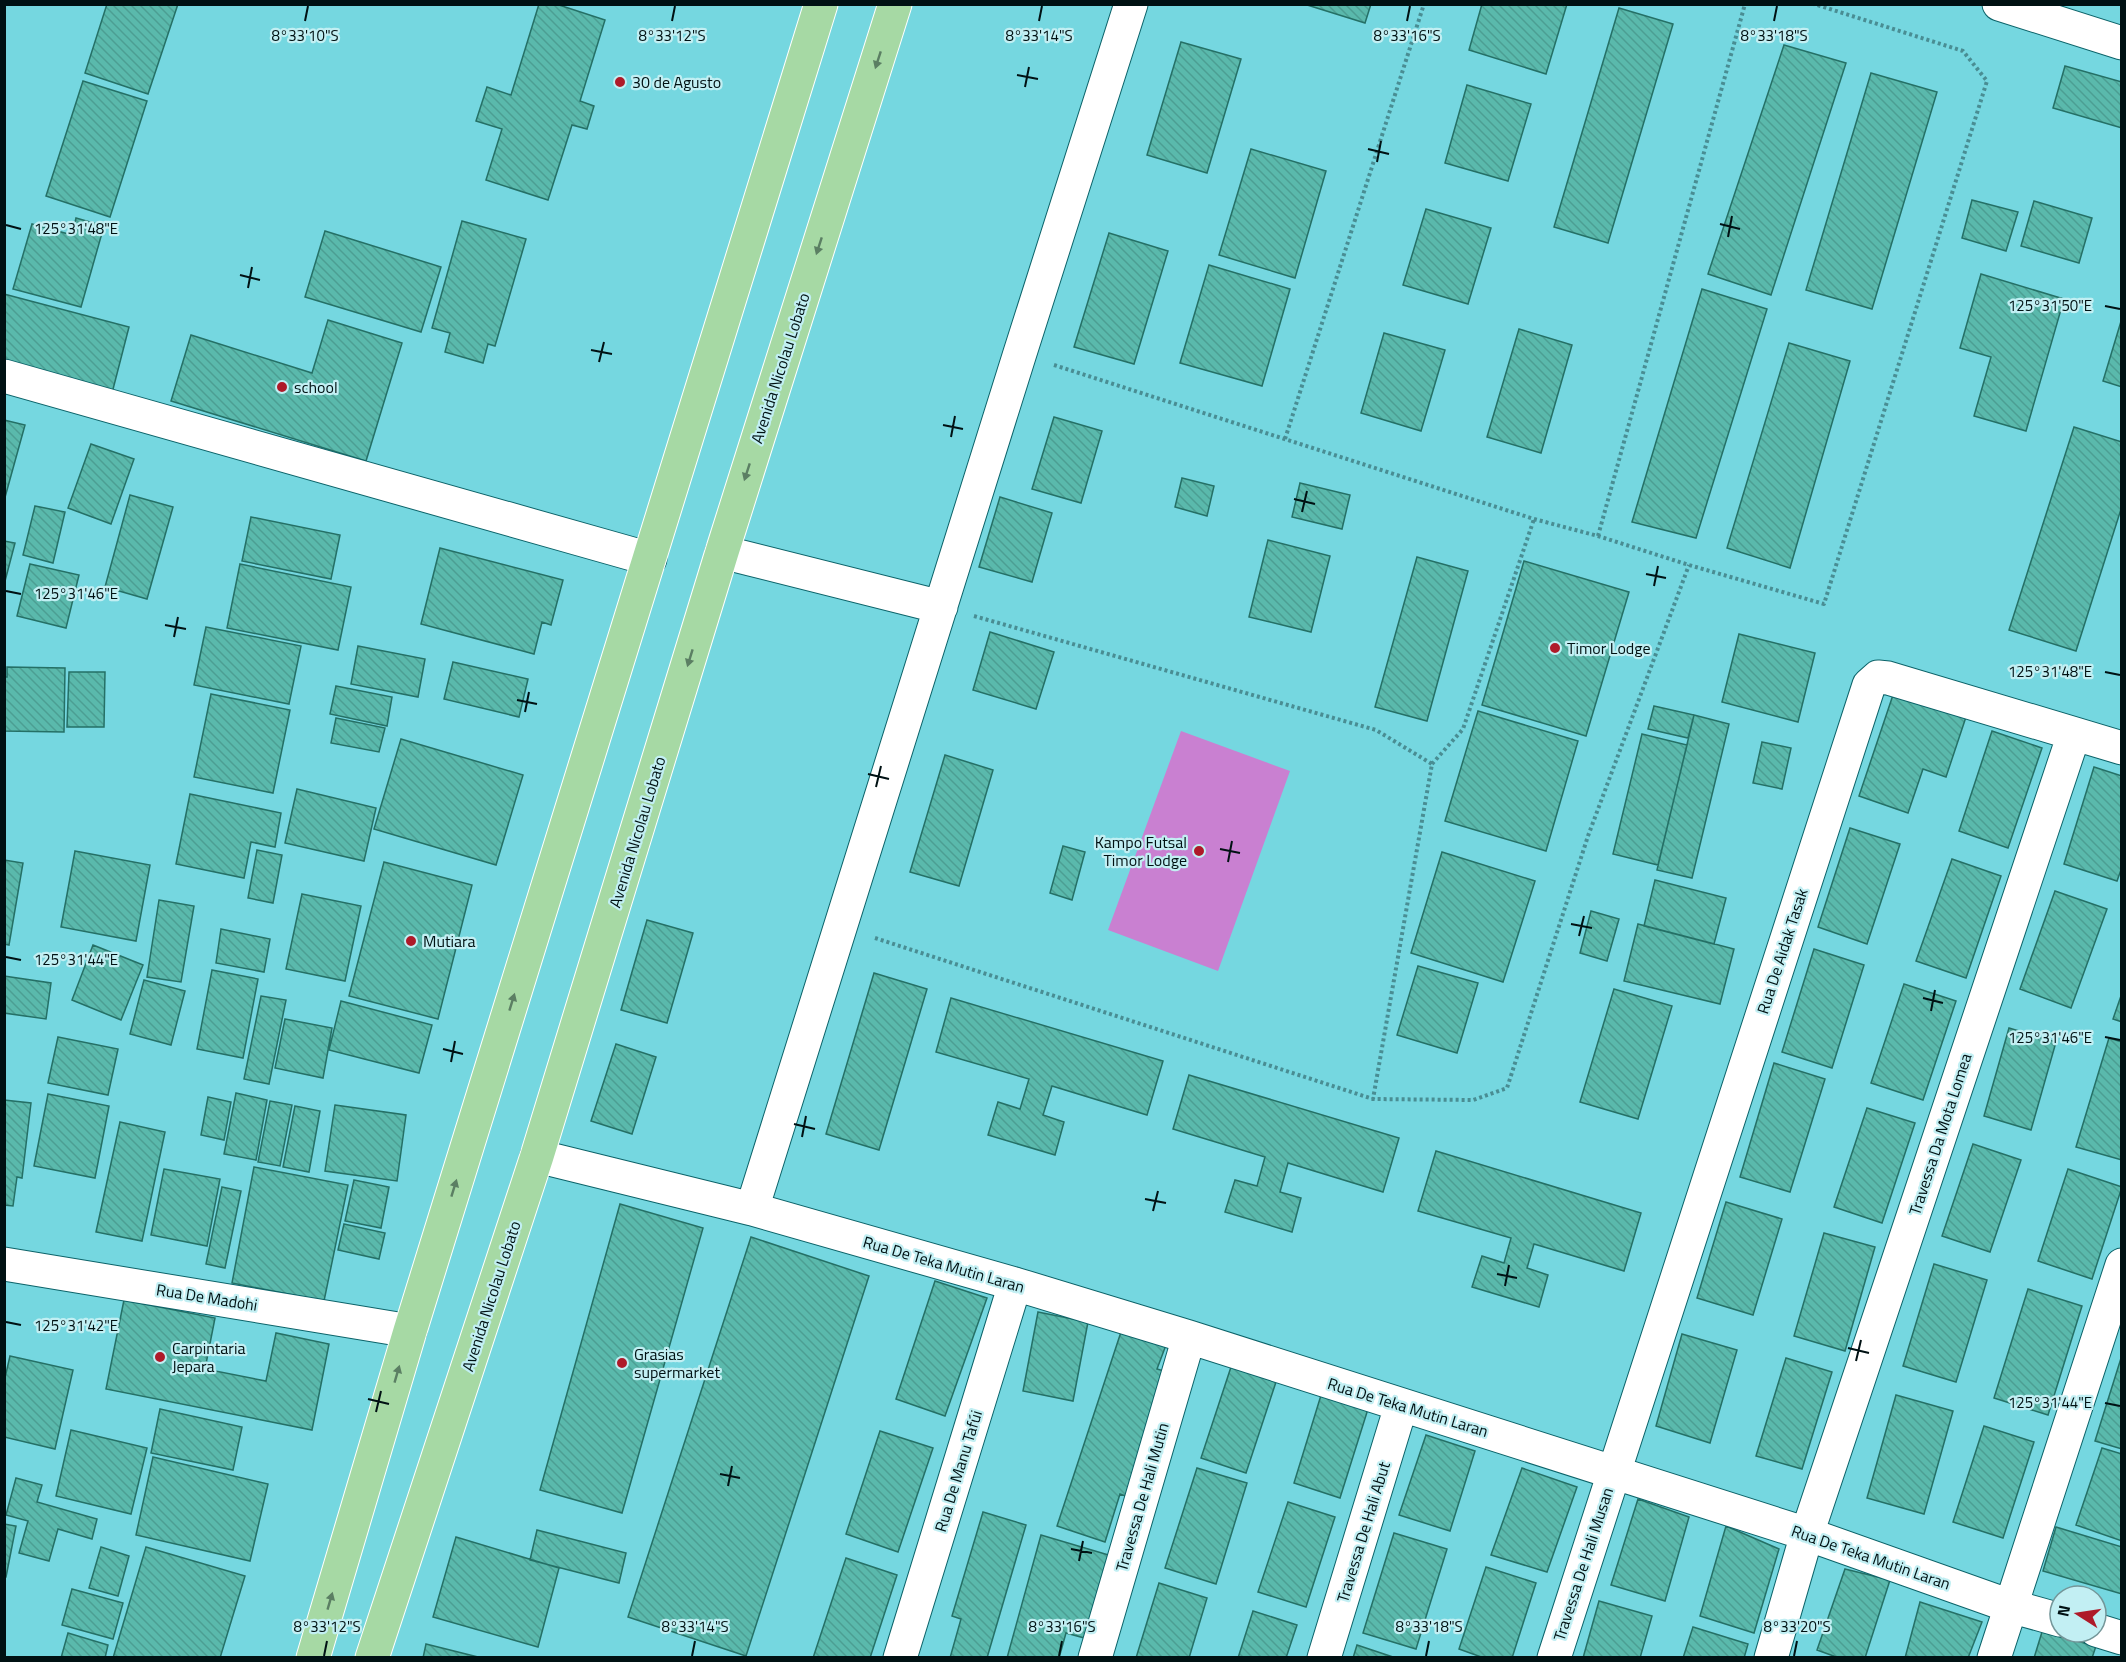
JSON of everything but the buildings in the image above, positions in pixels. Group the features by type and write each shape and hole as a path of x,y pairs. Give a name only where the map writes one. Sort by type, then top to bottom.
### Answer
{"main road":[{"path":"313,1658 410,1331 821,4"},
{"name":"Avenida Nicolau Lobato","path":"372,1658 537,1156 722,552 895,4"}],"street":[{"path":"752,1209 1131,4"},
{"path":"2000,5 2121,43"},
{"path":"4,376 650,559"},
{"path":"722,552 941,607"},
{"name":"Rua De Aidak Tasak","path":"1613,1471 1869,685 1878,677 1888,678 2121,747"},
{"name":"Travessa Da Mota Lomea","path":"1771,1658 1807,1533 2074,734"},
{"name":"Rua De Teka Mutin Laran","path":"537,1156 752,1209 1015,1284 1189,1337 1807,1533 2010,1606 2048,1617"},
{"name":"Rua De Madohi","path":"4,1264 410,1331"},
{"path":"1994,1658 2121,1264"},
{"name":"Rua De Manu Tafúi","path":"900,1658 1015,1284"},
{"name":"Travessa De Hali Mutin","path":"1095,1658 1189,1337"},
{"name":"Travessa De Hali Abut","path":"1324,1658 1401,1406"},
{"name":"Travessa De Hali Musan","path":"1554,1658 1613,1471"}],"path":[{"path":"1285,439 1424,4"},
{"path":"1598,536 1745,4"},
{"path":"1020,353 1534,519 1824,604 1987,81 1963,51 1814,4"},
{"path":"1373,1099 1432,764 1463,729 1534,519"},
{"path":"840,927 1373,1099 1473,1100 1508,1088 1588,836 1689,565"},
{"path":"941,607 1376,730 1432,764"}],"shaded area":[{"name":"Kampo Futsal Timor Lodge","path":"1181,731 1290,771 1218,971 1108,930"}],"place":[{"name":"30 de Agusto","path":"620,82"},
{"name":"school","path":"282,387"},
{"name":"Timor Lodge","path":"1555,648"},
{"name":"Kampo Futsal Timor Lodge","path":"1199,851"},
{"name":"Mutiara","path":"411,941"},
{"name":"Carpintaria Jepara","path":"160,1357"},
{"name":"Grasias supermarket","path":"622,1363"}]}
